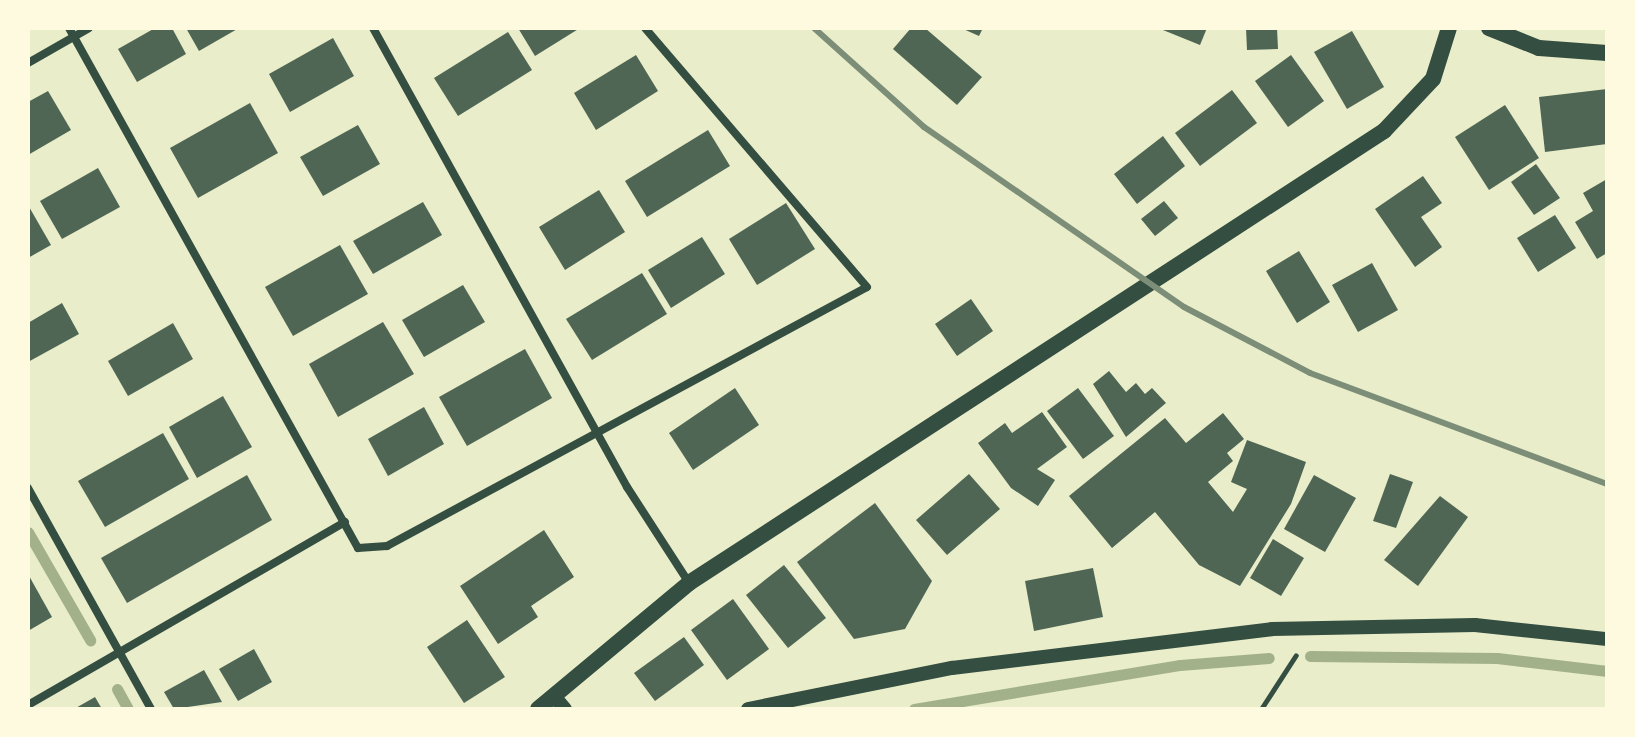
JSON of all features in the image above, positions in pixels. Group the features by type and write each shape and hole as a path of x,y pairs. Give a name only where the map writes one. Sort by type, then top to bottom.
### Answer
{"main road":[{"path":"538,709 560,703 689,583 1384,131 1433,79 1449,28"},
{"path":"1489,28 1539,48 1607,53"}],"street":[{"path":"28,63 72,32 89,28"},
{"path":"373,28 596,432 689,583"},
{"path":"72,32 358,548 387,546 867,287 645,28"},
{"path":"28,488 151,709"},
{"path":"28,705 345,522"},
{"path":"748,709 1064,651 1314,627 1475,625 1607,639"}],"path":[{"path":"1261,709 1314,627"}],"building":[{"path":"155,28 172,28 186,54 137,82 118,49"},
{"path":"186,28 239,28 199,51"},
{"path":"518,28 580,28 535,56"},
{"path":"911,28 925,28 982,77 957,105 893,49"},
{"path":"961,28 983,28 979,36"},
{"path":"1158,28 1207,28 1200,45"},
{"path":"1246,28 1277,28 1278,49 1247,50"},
{"path":"1352,31 1384,87 1347,109 1314,52"},
{"path":"508,32 532,70 458,116 434,78"},
{"path":"333,38 354,76 290,112 269,74"},
{"path":"636,55 658,91 596,130 574,93"},
{"path":"1291,55 1324,101 1288,127 1255,81"},
{"path":"1607,89 1607,144 1545,152 1539,97"},
{"path":"1232,90 1257,123 1200,166 1175,133"},
{"path":"48,91 71,130 28,155 28,102"},
{"path":"250,103 278,153 198,198 170,148"},
{"path":"1505,105 1539,158 1489,190 1455,137"},
{"path":"358,125 380,164 323,196 300,157"},
{"path":"708,130 730,166 647,217 625,181"},
{"path":"1163,136 1185,166 1137,204 1114,174"},
{"path":"1536,164 1560,198 1534,215 1511,182"},
{"path":"98,168 120,207 62,239 40,201"},
{"path":"1423,176 1442,203 1421,217 1442,247 1415,267 1375,209"},
{"path":"1607,179 1607,253 1597,259 1575,222 1593,211 1583,193"},
{"path":"599,190 625,232 565,270 539,227"},
{"path":"1164,201 1178,218 1155,236 1141,219"},
{"path":"423,202 442,235 373,274 353,241"},
{"path":"786,203 815,249 757,285 729,239"},
{"path":"28,205 51,245 28,258"},
{"path":"1555,215 1576,248 1538,272 1517,238"},
{"path":"702,237 725,274 671,308 648,270"},
{"path":"340,245 368,294 293,336 265,287"},
{"path":"1299,251 1330,302 1297,323 1266,271"},
{"path":"1372,263 1398,310 1358,332 1332,285"},
{"path":"642,273 667,314 592,360 566,319"},
{"path":"463,285 485,322 424,357 402,320"},
{"path":"971,299 993,331 957,356 935,324"},
{"path":"62,303 79,334 28,362 28,323"},
{"path":"383,322 414,374 338,417 309,364"},
{"path":"173,323 193,359 128,396 108,361"},
{"path":"525,349 552,398 467,446 439,397"},
{"path":"1109,371 1126,392 1136,383 1145,394 1152,388 1166,403 1126,437 1093,384"},
{"path":"735,388 759,425 693,470 669,433"},
{"path":"1078,388 1114,436 1083,459 1047,411"},
{"path":"223,396 252,447 197,478 169,427"},
{"path":"424,407 444,444 388,476 368,439"},
{"path":"1042,412 1067,447 1037,469 1055,480 1038,506 1011,488 978,443 1005,423 1012,433"},
{"path":"1223,413 1244,439 1227,453 1233,461 1208,482 1233,512 1247,489 1231,482 1247,440 1306,462 1291,504 1240,586 1199,565 1155,512 1112,548 1069,496 1165,418 1186,443"},
{"path":"163,433 189,479 105,527 78,481"},
{"path":"969,474 1000,509 947,555 916,520"},
{"path":"1390,474 1413,482 1396,528 1373,521"},
{"path":"247,475 272,520 127,603 101,558"},
{"path":"1314,475 1356,498 1325,552 1284,529"},
{"path":"1440,496 1468,517 1418,586 1384,560"},
{"path":"875,503 932,581 905,629 854,639 797,562"},
{"path":"544,530 574,577 531,606 538,617 498,644 460,586"},
{"path":"1273,539 1304,558 1281,596 1250,578"},
{"path":"784,565 826,618 788,648 746,595"},
{"path":"1093,568 1103,617 1034,631 1025,581"},
{"path":"28,574 52,617 28,631"},
{"path":"733,599 769,649 727,680 691,630"},
{"path":"467,620 505,677 464,703 427,647"},
{"path":"684,637 704,665 655,701 634,673"},
{"path":"254,649 272,682 238,701 219,669"},
{"path":"204,670 222,702 174,709 164,692"},
{"path":"95,697 102,709 74,709"}],"waterway":[{"path":"28,532 90,640"},
{"path":"1310,656 1497,658 1607,671"},
{"path":"914,709 1180,665 1269,658"},
{"path":"117,689 128,709"}],"railway":[{"path":"814,28 924,127 1184,307 1310,373 1607,484"}]}
